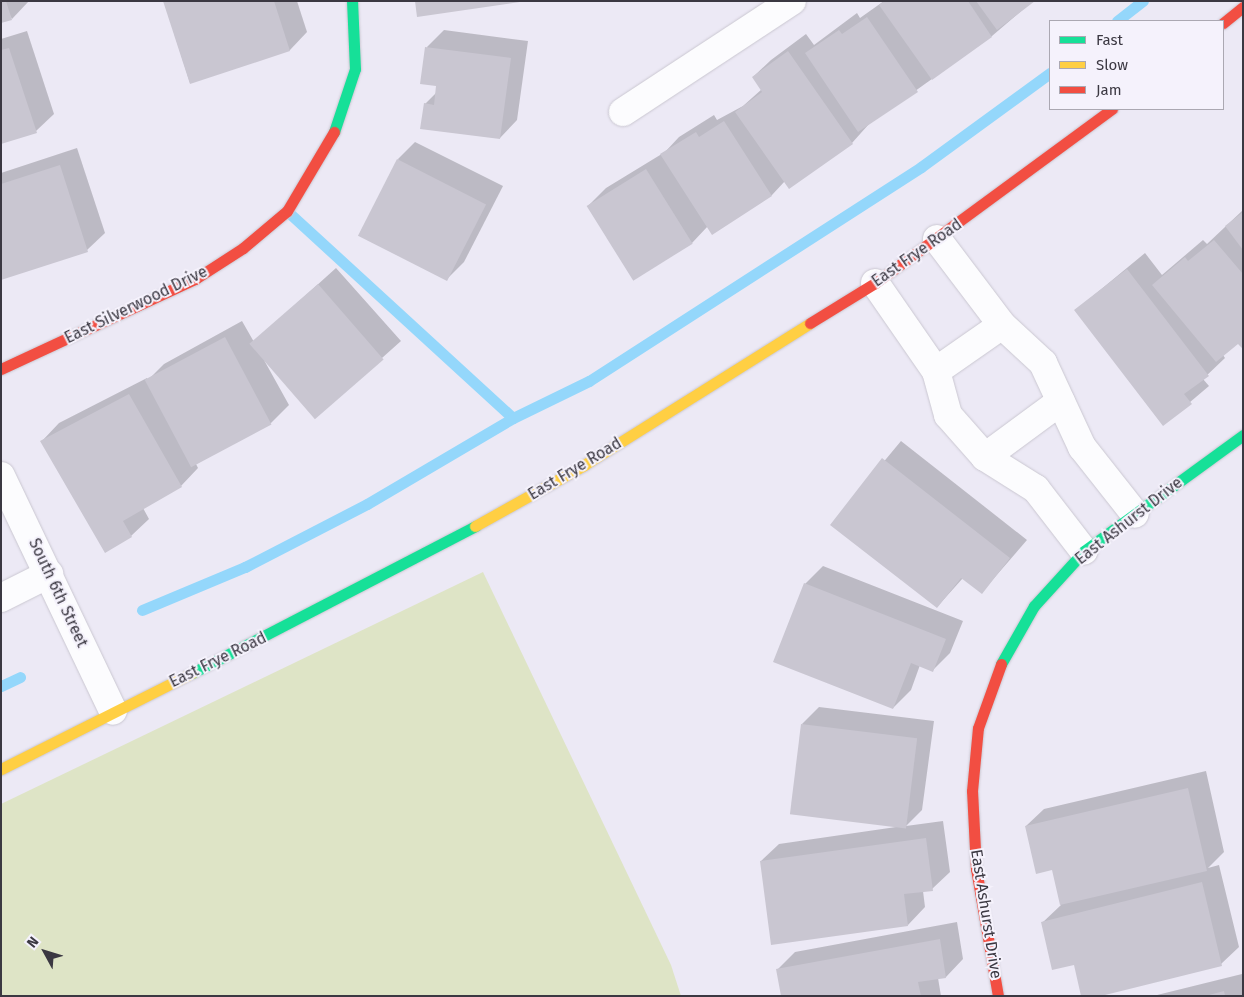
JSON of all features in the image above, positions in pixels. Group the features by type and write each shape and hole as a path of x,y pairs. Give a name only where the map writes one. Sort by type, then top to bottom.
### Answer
{"street":[{"name":"East Silverwood Drive","path":"1,369 195,279 243,248 287,211 334,132 355,69 352,1"},
{"path":"623,112 792,1"},
{"path":"1224,22 1243,7"},
{"name":"East Frye Road","path":"1,768 297,621 482,524 651,424 875,283 1111,110"},
{"path":"937,239 1002,325 1043,363 1082,447 1135,514"},
{"path":"875,283 936,371 948,414 985,456 1036,490 1084,551"},
{"path":"936,371 1002,325"},
{"path":"985,456 1062,401"},
{"name":"East Ashurst Drive","path":"998,996 976,869 972,791 978,728 1002,660 1034,606 1084,551 1243,435"},
{"name":"South 6th Street","path":"1,476 113,711"},
{"path":"1,598 49,574"}],"green space":[{"path":"483,572 671,965 681,996 1,996 1,804"}],"building":[{"path":"1,1 6,1 12,20 1,23"},
{"path":"163,1 274,1 290,51 190,84"},
{"path":"415,1 520,1 520,2 417,17"},
{"path":"884,1 968,1 992,37 932,80 879,5"},
{"path":"976,1 1035,1 997,30"},
{"path":"867,17 918,92 858,132 805,53 839,30 842,34"},
{"path":"425,47 511,58 500,139 420,129 424,103 434,105 436,86 420,84"},
{"path":"9,48 37,133 1,144 1,50"},
{"path":"788,51 853,144 789,189 735,112 762,92 752,77"},
{"path":"724,121 772,196 712,235 660,154 696,132 699,137"},
{"path":"397,159 486,204 447,281 358,236"},
{"path":"60,165 88,252 1,280 1,184"},
{"path":"646,169 693,244 633,281 587,206"},
{"path":"1243,212 1243,250 1225,226"},
{"path":"1214,240 1243,274 1243,349 1238,344 1216,362 1152,285 1185,257 1188,261"},
{"path":"1127,269 1209,376 1184,394 1192,404 1163,426 1074,310"},
{"path":"318,284 384,359 315,419 249,344"},
{"path":"225,337 271,424 191,467 145,380"},
{"path":"129,394 182,487 123,521 132,537 105,553 40,441"},
{"path":"882,458 1010,558 982,594 961,578 937,608 830,525"},
{"path":"804,583 946,639 933,672 911,663 893,709 773,662"},
{"path":"801,724 917,738 906,829 790,814"},
{"path":"1188,788 1207,871 1060,905 1052,870 1036,874 1025,826"},
{"path":"926,838 933,891 904,894 908,926 771,945 760,861"},
{"path":"1202,882 1222,966 1101,996 1081,996 1074,965 1052,970 1041,922"},
{"path":"940,939 946,978 918,982 921,996 781,996 776,969"},
{"path":"1224,991 1225,996 1209,996 1209,995"}],"waterway":[{"path":"1118,20 1143,1"},
{"path":"142,610 245,567 367,504 513,418 589,381 921,167 1049,74"},
{"path":"287,211 513,418"},
{"path":"1,686 20,677"}],"traffic: fast":[{"path":"334,132 355,69 352,1"},
{"path":"1001,664 1034,606 1084,551 1243,435"},
{"path":"192,673 475,526"}],"traffic: slow":[{"path":"475,526 584,465 810,323"},
{"path":"1,769 192,673"}],"traffic: jam":[{"path":"1224,22 1243,7"},
{"path":"810,323 875,283 1111,110"},
{"path":"1,369 195,279 243,248 287,211 334,132"},
{"path":"998,996 976,869 972,791 978,728 1001,664"}]}
